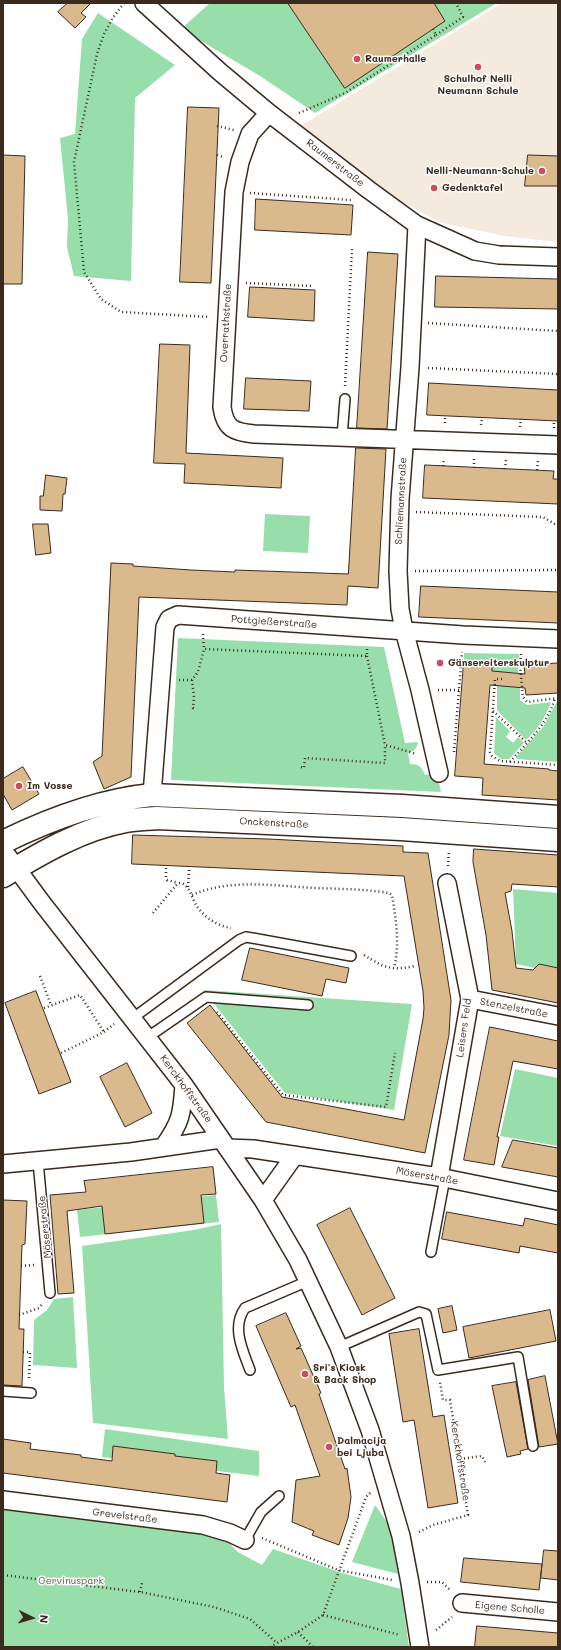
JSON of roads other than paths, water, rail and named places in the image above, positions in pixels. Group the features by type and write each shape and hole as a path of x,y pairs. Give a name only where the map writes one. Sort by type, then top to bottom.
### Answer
{"main road":[{"path":"3,842 43,823 67,814 117,801 152,795 402,806 558,817"},
{"name":"Onckenstraße","path":"9,872 71,839 97,829 126,821 157,818 450,832 558,840"}],"street":[{"name":"Raumerstraße","path":"144,3 220,72 275,117 417,225 475,251 499,255 558,257"},
{"name":"Overrathstraße","path":"275,117 250,134 240,162 234,192 222,407 224,419 229,427 240,432 558,445"},
{"name":"Schliemannstraße","path":"417,225 410,367 400,512 398,571 400,609 404,630 420,690 437,767"},
{"name":"Pottgießerstraße","path":"152,795 165,627 169,619 178,615 367,629 404,630 463,636 558,639"},
{"name":"Kerckhoffstraße","path":"3,850 9,872 131,1016 184,1085 263,1200 308,1281 339,1347 358,1394 385,1477 410,1583 419,1643"},
{"name":"Leisers Feld","path":"442,1177 470,999 448,882"},
{"name":"Stenzelstraße","path":"470,999 558,1016"},
{"path":"164,1146 176,1130 182,1112 184,1085"},
{"name":"Möserstraße","path":"3,1164 131,1152 164,1146 224,1143 253,1149 442,1177 558,1201"},
{"path":"263,1200 295,1155"},
{"name":"Grevelstraße","path":"3,1500 202,1525 247,1536"},
{"name":"Eigene Scholle","path":"462,1603 558,1612"}],"lane":[{"path":"342,437 345,399"},
{"path":"131,1016 243,938 258,939 351,956"},
{"path":"148,1037 206,997 308,1005"},
{"name":"Möserstraße","path":"38,1161 50,1293"},
{"path":"431,1252 442,1177"},
{"path":"250,1370 240,1344 240,1315 245,1308 308,1281"},
{"path":"339,1347 419,1312 426,1314 438,1370 518,1357 533,1446"},
{"path":"3,1391 30,1393"},
{"path":"247,1536 261,1512 279,1496"}],"place":[{"name":"Raumerhalle","path":"357,59"},
{"name":"Schulhof Nelli Neumann Schule","path":"478,67"},
{"name":"Nelli-Neumann-Schule","path":"542,171"},
{"name":"Gedenktafel","path":"434,188"},
{"name":"Gänsereiterskulptur","path":"440,663"},
{"name":"Im Vosse","path":"19,786"},
{"name":"Sri's Kiosk & Back Shop","path":"305,1374"},
{"name":"Dalmacija bei Ljuba","path":"329,1447"}],"park label":[{"name":"Gervinuspark","path":"71,1581"}]}
